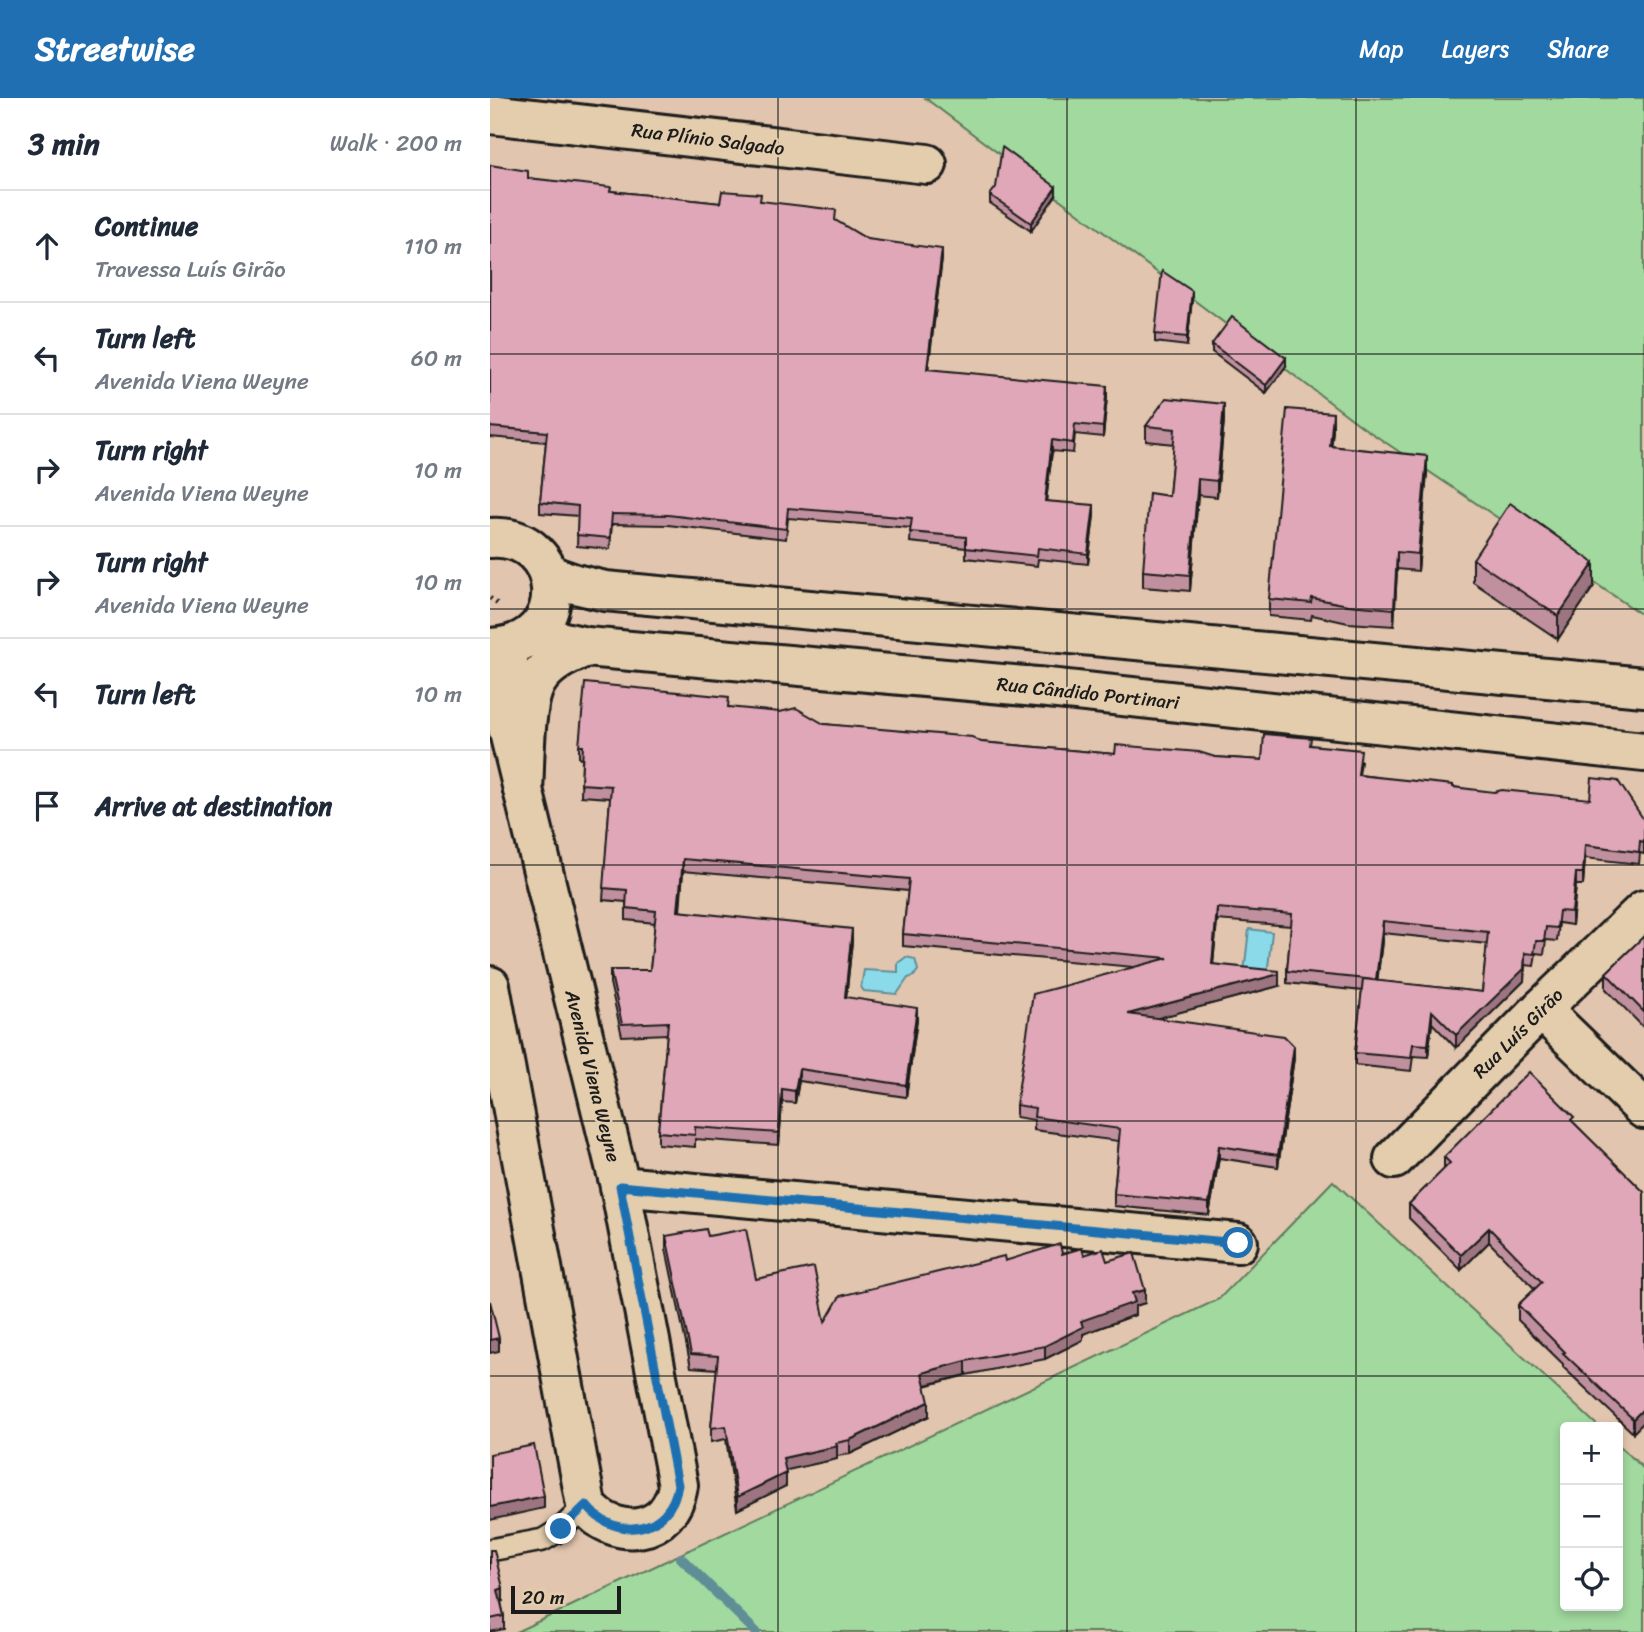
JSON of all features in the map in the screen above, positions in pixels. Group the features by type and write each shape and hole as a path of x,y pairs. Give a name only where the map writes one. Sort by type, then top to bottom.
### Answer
{"street":[{"name":"Rua Plínio Salgado","path":"490,114 927,164"},
{"path":"490,538 502,537 522,543 539,557 549,575 552,597 547,618 511,643"},
{"path":"549,575 605,591 1644,688"},
{"path":"1048,688 1053,634"},
{"name":"Rua Cândido Portinari","path":"511,643 586,647 1048,688 1644,752"},
{"name":"Avenida Viena Weyne","path":"511,643 505,703 508,728 620,1186 678,1485 676,1499 665,1516 644,1528 626,1528 607,1522 593,1514 586,1505"},
{"path":"523,790 527,727 531,695 536,682 558,660 586,647"},
{"name":"Rua Luís Girão","path":"1394,1159 1541,1009 1644,910"},
{"path":"490,986 586,1505"},
{"path":"1541,1009 1644,1109"},
{"path":"620,1186 1238,1243"}],"lane":[{"path":"490,1550 543,1540 561,1529 586,1505"}],"green space":[{"path":"925,98 1644,98 1644,616 1364,428"},
{"path":"1333,1181 1594,1422 1560,1422 1560,1611 1623,1611 1623,1449 1644,1469 1644,1632 516,1632 1219,1299"}],"water":[{"path":"1249,929 1272,932 1267,976 1244,973"},
{"path":"906,957 915,959 918,970 914,976 908,978 897,994 864,991 861,987 864,970 898,972 898,963"}],"building":[{"path":"1002,147 1056,187 1031,223 990,195 996,187"},
{"path":"490,165 528,171 528,178 611,187 610,191 720,203 722,191 761,194 760,201 836,210 835,220 867,239 942,249 927,369 1107,386 1103,427 1075,424 1073,443 1052,440 1045,501 1094,505 1088,554 1038,548 1037,556 966,548 966,537 910,532 912,518 788,508 786,529 668,515 612,514 610,538 577,535 578,506 540,502 547,432 490,427"},
{"path":"1162,271 1192,291 1187,337 1155,334"},
{"path":"1232,317 1286,358 1266,385 1212,344"},
{"path":"1166,398 1224,404 1217,481 1198,479 1190,575 1143,571 1149,493 1169,496 1175,429 1146,426"},
{"path":"1287,409 1333,413 1330,446 1427,456 1418,554 1397,552 1394,609 1348,605 1312,598 1311,603 1269,599"},
{"path":"1510,503 1594,563 1558,616 1473,559"},
{"path":"585,683 729,697 728,707 780,712 796,708 824,724 972,737 981,742 1115,754 1116,745 1262,760 1264,734 1311,738 1310,745 1361,750 1358,775 1494,792 1502,790 1590,799 1592,778 1618,781 1644,820 1644,842 1640,841 1639,852 1585,845 1583,873 1576,873 1572,912 1559,911 1557,928 1546,927 1544,941 1536,941 1534,954 1525,953 1524,969 1456,1035 1432,1011 1428,1045 1413,1044 1411,1058 1355,1053 1363,979 1482,992 1488,932 1383,921 1376,980 1287,971 1292,914 1217,908 1212,964 1279,971 1279,974 1128,1014 1284,1036 1294,1046 1278,1155 1219,1146 1209,1203 1114,1194 1120,1129 1034,1117 1035,1108 1016,1105 1033,994 1168,958 903,934 909,879 683,859 678,911 852,929 845,997 917,1008 906,1085 799,1069 795,1091 782,1089 779,1133 695,1127 695,1135 658,1132 668,1022 622,1024 610,970 650,970 656,911 626,908 627,890 603,888 611,786 581,784 583,746 579,746"},
{"path":"1644,936 1644,1012 1606,973"},
{"path":"1529,1072 1574,1117 1571,1120 1644,1192 1644,1408 1633,1419 1563,1353 1565,1352 1518,1305 1542,1282 1489,1228 1461,1255 1409,1204 1450,1163 1444,1157"},
{"path":"706,1229 708,1236 746,1229 756,1279 814,1267 825,1322 840,1296 1004,1256 1005,1261 1060,1244 1062,1254 1082,1248 1084,1255 1103,1249 1107,1261 1134,1253 1145,1290 1132,1293 1135,1302 1081,1321 1083,1327 1045,1346 966,1361 922,1373 929,1402 850,1440 836,1443 837,1446 783,1458 786,1473 737,1497 726,1426 711,1428 718,1356 691,1354 666,1236"},
{"path":"490,1301 499,1338 490,1340"},
{"path":"534,1445 544,1496 490,1507 490,1454"},
{"path":"490,1550 494,1550 503,1588 498,1590 504,1616 490,1619"}],"waterway":[{"path":"681,1558 756,1632"}],"route":[{"path":"561,1529 586,1505 593,1514 607,1522 626,1528 644,1528 665,1516 676,1499 678,1485 620,1186 1238,1243"}]}
